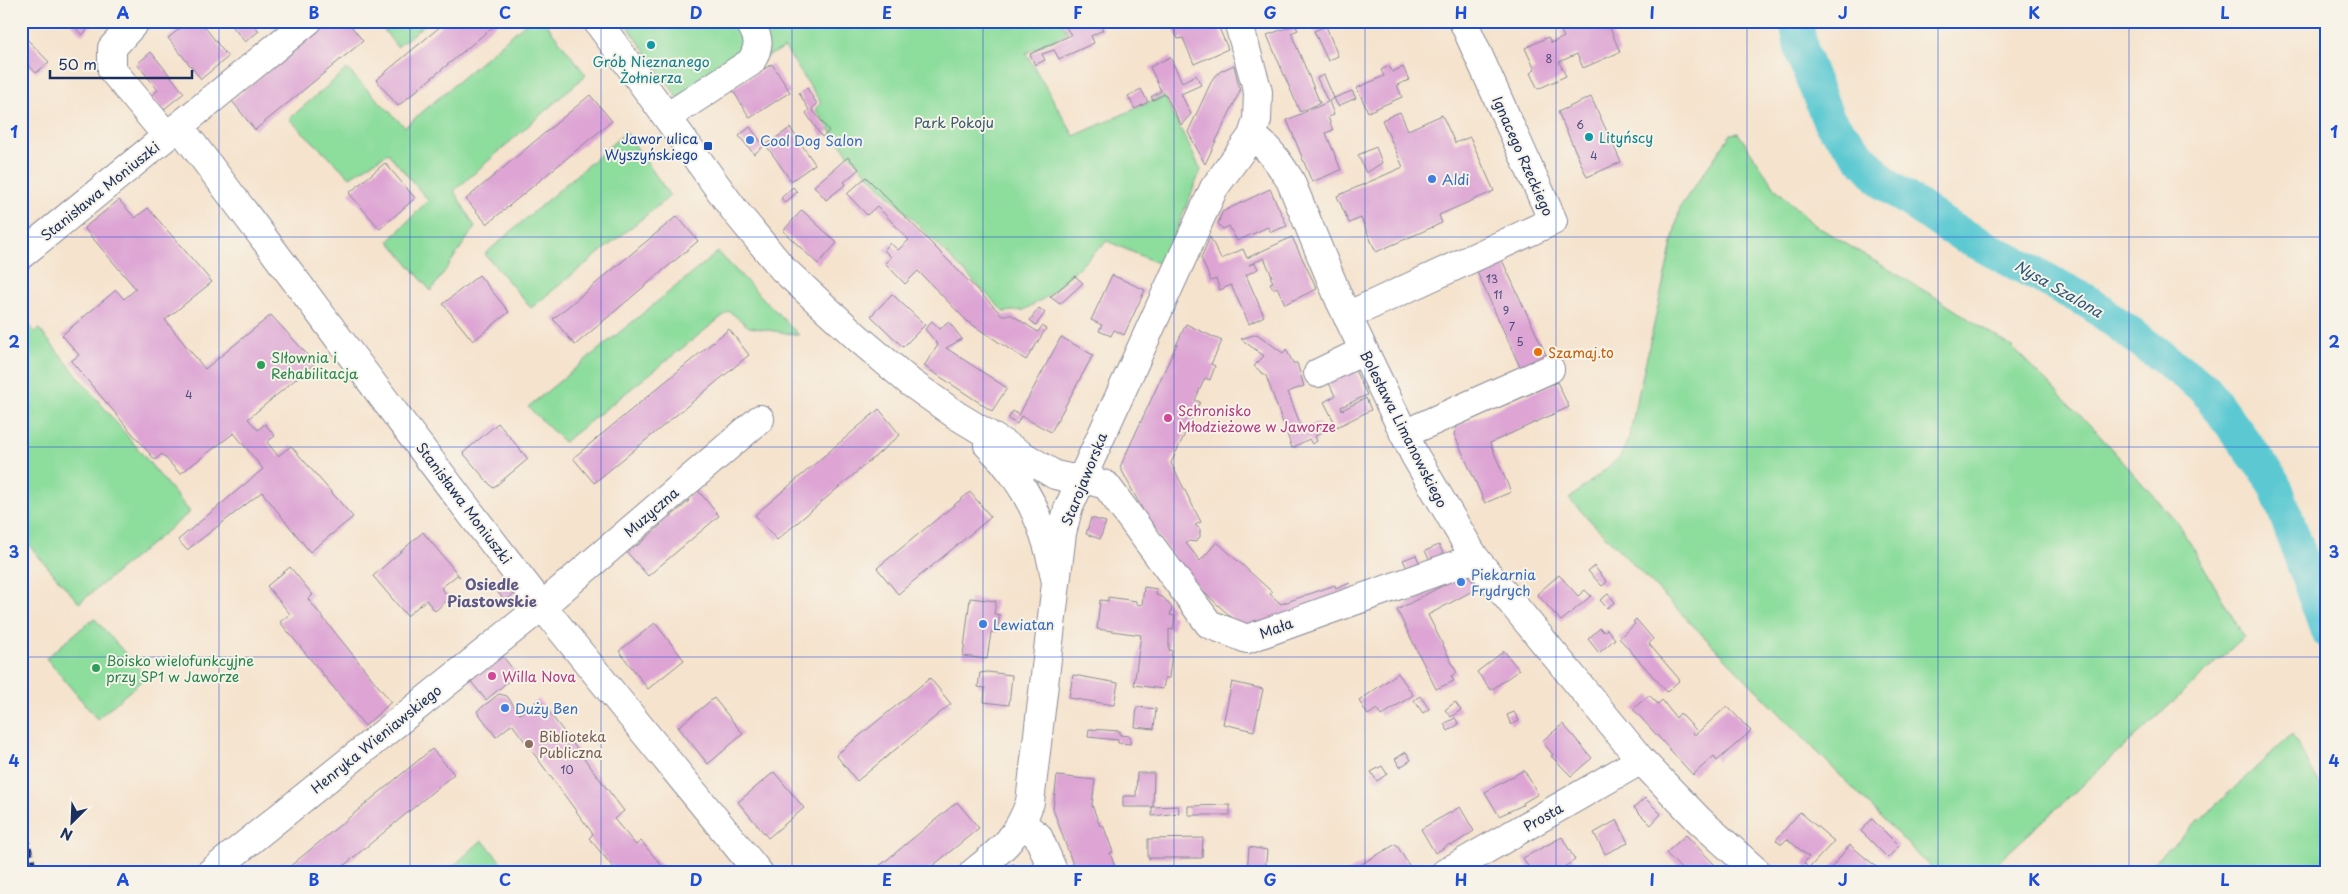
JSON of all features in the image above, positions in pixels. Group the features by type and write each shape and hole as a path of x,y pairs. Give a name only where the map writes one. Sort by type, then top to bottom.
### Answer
{"street":[{"name":"Stanisława Moniuszki","path":"21,255 308,21"},
{"path":"597,21 735,211 783,268 876,354 956,415 1004,460 1023,486 1043,528 1056,583"},
{"path":"667,118 750,62 758,50 758,38 749,21"},
{"path":"1238,21 1258,92 1257,120 1252,136"},
{"name":"Ignacego Rzeckiego","path":"1347,316 1554,221 1463,21"},
{"path":"129,24 112,48 112,70 173,131"},
{"name":"Stanisława Moniuszki","path":"173,131 400,419 542,606 758,873"},
{"name":"Bolesława Limanowskiego","path":"1252,136 1260,141 1279,163 1290,180 1347,316 1404,434 1429,482 1475,558 1641,760 1747,870"},
{"name":"Starojaworska","path":"1022,824 1030,802 1037,759 1062,533 1068,509 1214,188 1252,136"},
{"path":"1318,373 1351,357"},
{"path":"1404,434 1550,369"},
{"name":"Mała","path":"956,415 1055,475 1081,478 1106,485 1209,624 1247,639 1475,558"},
{"name":"Muzyczna","path":"542,606 760,419"},
{"name":"Henryka Wieniawskiego","path":"210,873 542,606"},
{"name":"Prosta","path":"1445,873 1641,760"},
{"path":"973,873 1010,840 1022,824 1038,836 1054,873"}],"green space":[{"path":"377,21 429,21 397,47"},
{"path":"528,21 544,21 586,75 454,191 475,227 431,291 389,241 428,200 388,153 350,177 289,119 347,69 405,127"},
{"name":"Park Pokoju","path":"624,21 1061,21 1068,33 1026,53 1074,136 1164,96 1201,170 1162,265 1107,241 1048,296 1024,310 1004,312 848,154 815,109 821,103 785,48 678,98"},
{"path":"626,132 670,196 531,308 485,254"},
{"path":"1738,133 1776,189 1813,224 1935,297 2012,347 2092,427 2181,527 2244,637 1986,873 1936,873 1569,499 1620,457 1629,437 1680,207 1731,134"},
{"path":"718,252 799,335 749,327 729,311 564,442 528,407"},
{"path":"21,316 35,332 39,329 190,512 79,603 21,536"},
{"name":"Boisko wielofunkcyjne przy SP1 w Jaworze","path":"94,618 146,677 97,719 46,658"},
{"path":"2292,734 2327,797 2327,873 2143,873"},
{"path":"482,840 511,873 446,873"}],"building":[{"path":"69,21 96,21 82,35"},
{"path":"189,21 200,21 228,57 201,79 168,38"},
{"path":"228,21 251,21 259,31 245,42"},
{"path":"329,21 347,21 363,41 255,130 232,101"},
{"path":"447,21 500,21 398,106 376,80"},
{"path":"1062,21 1098,21 1103,30 1091,36 1094,43 1059,59 1054,50 1042,54 1045,60 1035,65 1030,54 1071,35"},
{"path":"1175,21 1216,21 1228,49 1194,64 1183,38 1178,39 1174,30 1179,28"},
{"path":"1584,21 1607,21 1620,52 1583,68 1577,54 1559,62 1566,76 1538,89 1530,73 1535,70 1525,48 1548,37 1551,43 1564,37 1561,32"},
{"path":"1295,25 1298,30 1291,33 1320,103 1300,112 1267,35"},
{"path":"1326,26 1338,56 1328,61 1314,31"},
{"path":"21,33 49,62 36,73 21,57"},
{"path":"151,52 184,93 163,110 151,96 158,90 137,64"},
{"path":"1170,57 1182,82 1196,75 1201,85 1181,94 1191,114 1181,125 1165,94 1153,100 1151,97 1161,91 1150,67"},
{"path":"772,64 790,92 750,118 732,89"},
{"path":"1234,65 1240,91 1205,164 1188,132 1213,78 1221,71"},
{"path":"1389,66 1392,72 1403,67 1409,80 1397,85 1402,97 1368,112 1357,88 1384,76 1381,70"},
{"path":"1324,75 1334,98 1329,101 1334,115 1328,117 1333,130 1326,133 1341,170 1312,182 1287,120 1328,102 1317,78"},
{"path":"807,88 817,104 812,109 829,131 822,137 806,113 809,110 799,93"},
{"path":"1141,89 1148,102 1135,109 1128,96"},
{"path":"1352,91 1356,98 1338,106 1334,98"},
{"path":"590,95 612,121 487,224 466,199"},
{"name":"Lityńscy","path":"1591,97 1621,162 1587,177 1558,112"},
{"name":"Aldi","path":"1400,112 1408,130 1442,115 1455,143 1470,137 1494,191 1439,215 1442,223 1376,252 1361,218 1349,223 1337,196 1403,167 1382,120"},
{"path":"750,127 764,146 754,154 739,136"},
{"path":"790,128 815,164 791,181 766,145"},
{"path":"1376,147 1382,163 1366,173 1358,155"},
{"path":"848,157 859,169 844,182 846,184 826,200 814,186"},
{"path":"385,163 415,198 380,229 349,193"},
{"path":"866,177 1002,315 1012,315 1038,332 1042,326 1046,329 1026,360 968,322 918,271 905,284 885,263 891,257 884,250 890,243 898,250 909,240 877,206 867,215 847,194"},
{"path":"793,187 797,192 785,203 781,198"},
{"path":"1270,189 1287,226 1271,232 1268,227 1237,241 1229,226 1223,229 1218,224 1222,212"},
{"path":"119,200 135,218 148,208 212,282 165,320 205,369 271,315 315,363 248,419 258,430 265,424 275,436 267,442 278,456 291,446 353,517 310,552 262,492 187,550 178,540 263,469 234,433 180,474 162,454 155,460 71,361 79,355 62,335 116,290 124,299 136,289 84,228"},
{"path":"802,210 837,243 818,264 783,231"},
{"path":"677,216 698,241 575,345 553,319"},
{"path":"1210,237 1221,259 1243,249 1247,258 1292,237 1317,289 1285,304 1277,287 1273,289 1270,283 1273,282 1270,276 1272,276 1264,258 1249,265 1255,263 1258,269 1246,275 1264,316 1249,324 1231,285 1220,290 1216,279 1211,281 1201,258"},
{"path":"1502,260 1546,355 1520,367 1477,272"},
{"path":"479,275 509,312 473,341 443,304"},
{"path":"1112,275 1145,290 1124,335 1114,330 1111,336 1099,331 1102,325 1091,320"},
{"path":"1075,276 1083,283 1060,304 1050,297"},
{"path":"892,294 925,325 903,347 871,316"},
{"path":"1039,308 1045,313 1036,325 1030,320"},
{"path":"932,321 940,329 949,322 962,339 946,348 1007,388 992,411 924,366 938,345 925,329"},
{"path":"1186,324 1222,341 1211,364 1215,366 1210,380 1205,378 1195,400 1200,402 1171,463 1201,522 1195,525 1200,529 1200,537 1195,542 1189,541 1186,543 1200,561 1217,542 1272,592 1270,594 1281,604 1335,585 1336,589 1350,583 1354,596 1249,633 1186,576 1148,520 1120,467"},
{"path":"729,329 749,355 594,483 573,458"},
{"path":"1257,334 1283,353 1286,349 1293,363 1297,363 1304,386 1288,392 1302,429 1318,422 1323,432 1315,436 1317,441 1312,444 1309,439 1292,448 1266,376 1254,366 1264,356 1241,339"},
{"path":"1061,337 1093,355 1051,432 1021,416 1017,424 1008,419 1013,411 1019,415"},
{"path":"1351,362 1367,395 1341,407 1342,410 1366,398 1371,410 1337,427 1324,402 1335,396 1325,374"},
{"path":"1557,382 1569,407 1490,443 1511,492 1485,503 1454,434 1457,426"},
{"path":"879,409 900,435 777,540 755,515"},
{"path":"498,423 528,459 493,488 463,453"},
{"path":"697,489 719,516 648,576 624,549 634,542 637,546 661,525 658,521 667,514 670,517 680,509 689,501 687,498"},
{"path":"970,492 991,517 898,594 877,568"},
{"path":"1091,518 1106,522 1100,539 1086,534"},
{"path":"423,532 460,577 457,575 441,588 450,598 435,611 426,600 407,616 373,576"},
{"path":"1439,545 1447,561 1433,566 1425,551"},
{"path":"1416,555 1423,571 1411,576 1403,560"},
{"path":"1594,566 1607,582 1602,586 1588,571"},
{"path":"290,567 313,595 308,599 391,702 365,726 280,622 290,614 267,586"},
{"path":"1466,573 1478,588 1428,615 1457,673 1451,676 1454,681 1436,689 1397,610"},
{"path":"1559,575 1578,596 1585,590 1591,596 1561,621 1537,594"},
{"path":"507,582 516,593 505,601 497,591"},
{"path":"1144,587 1157,589 1156,595 1164,598 1172,608 1170,615 1175,616 1173,630 1169,629 1169,650 1172,651 1169,678 1165,678 1163,689 1134,685 1141,635 1097,629 1100,600 1108,601 1108,597 1136,601 1136,604 1142,605"},
{"path":"1608,594 1615,602 1607,608 1600,600"},
{"name":"Lewiatan","path":"970,598 996,601 994,614 1000,615 997,632 991,632 987,659 963,656"},
{"path":"1636,619 1653,639 1649,644 1680,680 1667,692 1619,638 1635,624 1633,622"},
{"path":"655,623 684,660 648,689 619,651"},
{"path":"1600,628 1604,632 1607,629 1615,639 1599,653 1588,639"},
{"path":"1504,651 1519,670 1491,690 1477,672"},
{"name":"Willa Nova","path":"499,652 517,674 486,700 468,678"},
{"path":"980,673 1012,675 1009,705 984,702 985,688 978,687"},
{"path":"1398,673 1413,695 1381,716 1377,709 1368,715 1359,701"},
{"path":"1073,675 1118,683 1114,705 1069,698"},
{"path":"930,678 951,704 857,781 836,755"},
{"path":"1232,682 1263,689 1254,731 1223,724"},
{"path":"499,694 507,696 520,714 539,699 624,811 614,819 636,845 641,841 668,873 618,873 589,838 593,834 512,724 496,737 477,711"},
{"path":"1649,695 1658,704 1662,700 1676,718 1680,713 1696,730 1693,733 1695,735 1727,706 1751,731 1717,761 1714,756 1693,775 1633,709"},
{"path":"1420,696 1429,709 1423,713 1414,700"},
{"path":"714,698 743,734 708,764 678,727"},
{"path":"1455,702 1461,710 1451,717 1445,710"},
{"path":"1137,707 1156,709 1154,729 1135,727"},
{"path":"1514,712 1519,721 1511,725 1507,715"},
{"path":"1455,718 1459,724 1448,731 1444,724"},
{"path":"1563,724 1592,758 1571,776 1551,756 1553,755 1542,741"},
{"path":"1089,729 1120,731 1120,735 1130,736 1130,744 1118,743 1118,740 1088,737"},
{"path":"432,749 454,774 335,873 282,873"},
{"path":"1406,752 1411,760 1400,767 1395,759"},
{"path":"1382,766 1387,774 1377,781 1371,772"},
{"path":"1524,770 1538,794 1523,803 1523,805 1499,816 1485,792"},
{"path":"774,772 804,808 768,838 738,802"},
{"path":"1137,773 1154,773 1153,807 1123,807 1123,796 1136,796"},
{"path":"1057,776 1095,780 1092,805 1100,826 1103,825 1113,852 1110,853 1117,873 1076,873 1053,809"},
{"path":"1645,798 1661,814 1651,825 1634,808"},
{"path":"957,802 979,828 924,873 871,873"},
{"path":"1230,805 1230,815 1188,815 1188,806"},
{"path":"1178,806 1179,813 1152,816 1152,807"},
{"path":"1460,807 1474,831 1451,846 1450,844 1435,853 1421,829"},
{"path":"1800,812 1834,841 1809,868 1804,863 1809,857 1787,839 1782,844 1776,840"},
{"path":"1872,819 1899,846 1888,858 1861,831"},
{"path":"1617,820 1628,843 1605,854 1594,833"},
{"path":"1686,835 1715,865 1707,873 1702,873 1699,870 1696,873 1685,873 1666,853"},
{"path":"1562,837 1575,860 1555,873 1532,873 1523,858"},
{"path":"1203,838 1202,858 1148,858 1148,839"},
{"path":"1396,844 1410,867 1400,873 1346,873"},
{"path":"1850,845 1879,869 1875,873 1827,873"},
{"path":"1249,847 1267,850 1265,873 1247,873"},
{"path":"1012,864 1027,868 1028,873 1002,873"},
{"path":"1155,867 1202,867 1202,873 1155,873"}],"waterway":[{"name":"Nysa Szalona","path":"1796,21 1802,53 1829,121 1884,183 1948,227 2090,303 2205,389 2274,482 2327,631"}],"railway":[{"path":"21,812 36,873"}],"place":[{"name":"Grób Nieznanego Żołnierza","path":"651,45"},
{"name":"Lityńscy","path":"1589,137"},
{"name":"Cool Dog Salon","path":"750,140"},
{"name":"Jawor ulica Wyszyńskiego","path":"708,146"},
{"name":"Aldi","path":"1432,179"},
{"name":"Szamaj.to","path":"1538,352"},
{"name":"SIłownia i Rehabilitacja","path":"261,365"},
{"name":"Schronisko Młodzieżowe w Jaworze","path":"1168,418"},
{"name":"Piekarnia Frydrych","path":"1461,582"},
{"name":"Lewiatan","path":"983,624"},
{"name":"Boisko wielofunkcyjne przy SP1 w Jaworze","path":"96,668"},
{"name":"Willa Nova","path":"492,676"},
{"name":"Duży Ben","path":"505,708"},
{"name":"Biblioteka Publiczna","path":"529,744"}],"district":[{"name":"Osiedle Piastowskie","path":"492,592"}]}
